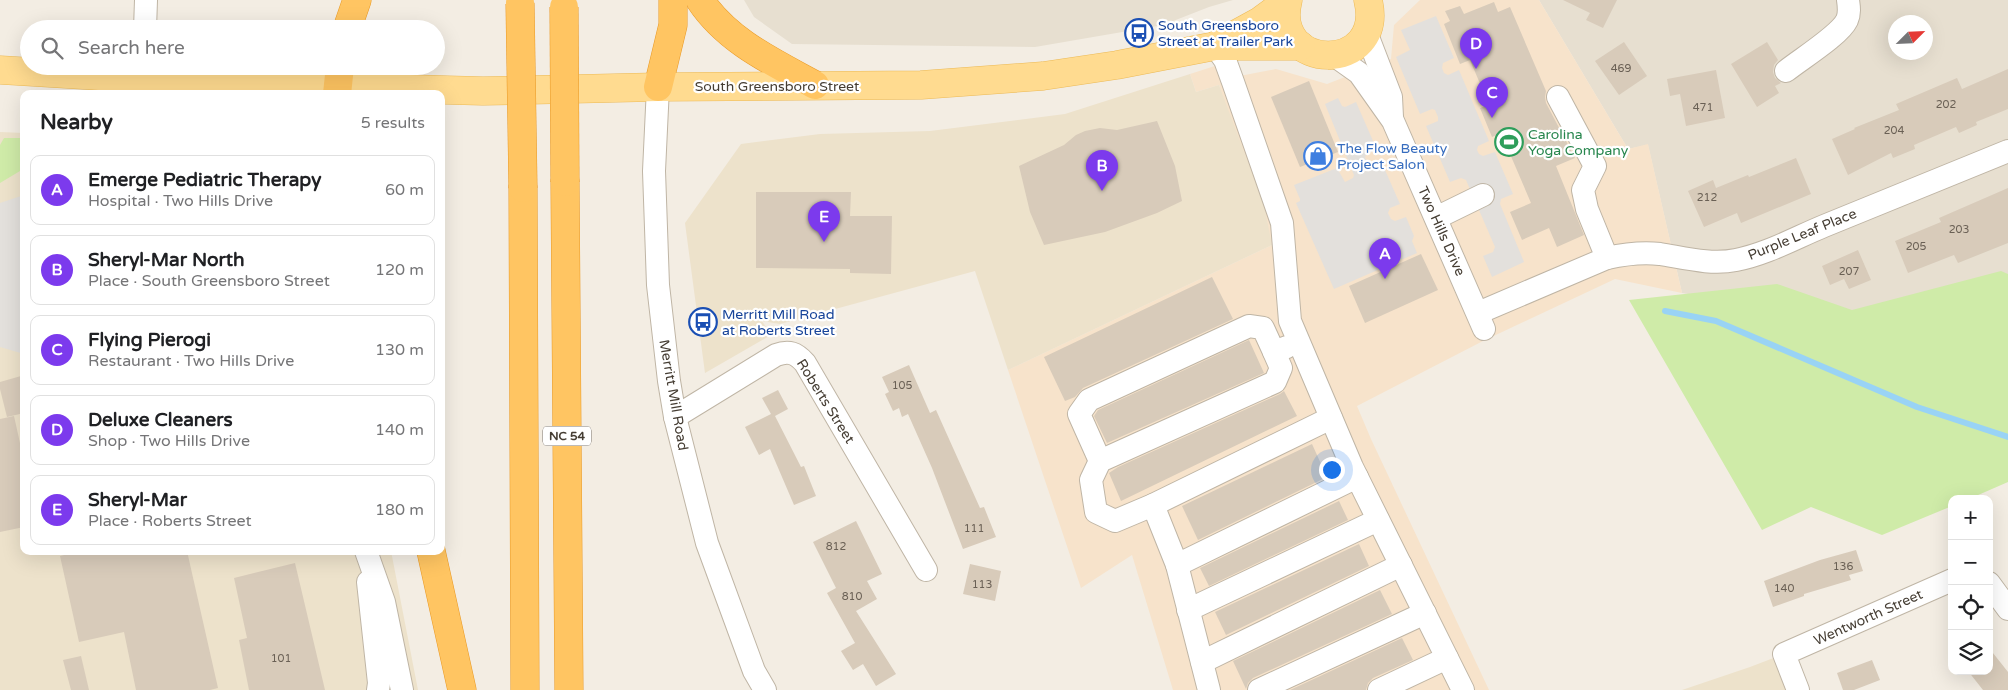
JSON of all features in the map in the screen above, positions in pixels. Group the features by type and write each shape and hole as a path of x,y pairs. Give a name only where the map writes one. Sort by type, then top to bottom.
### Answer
{"highway":[{"path":"350,20 357,0"},
{"path":"658,87 673,25 673,0"},
{"path":"700,0 706,9 747,48 815,85"},
{"name":"NC 54","path":"520,2 523,188 525,690"},
{"name":"NC 54","path":"564,4 569,690"},
{"path":"432,555 462,690"}],"main road":[{"path":"1287,1 1285,15 1292,37 1300,46 1310,52 1324,56 1335,56 1350,51 1361,41 1368,18 1386,0"},
{"name":"South Greensboro Street","path":"1215,46 1260,21 1287,1"},
{"name":"South Greensboro Street","path":"63,75 139,80 338,82 483,91 658,87 922,85 1044,76 1117,65 1215,46 1300,46"},
{"name":"South Greensboro Street","path":"0,70 20,72"}],"street":[{"path":"145,20 146,0"},
{"path":"1786,71 1838,31 1847,18 1849,11 1848,0"},
{"name":"Two Hills Drive","path":"1368,18 1391,96 1393,121"},
{"path":"1215,46 1224,60 1233,82 1282,223 1290,321 1357,477 1463,690"},
{"name":"Two Hills Drive","path":"1335,56 1359,73 1393,121 1481,321"},
{"name":"Merritt Mill Road","path":"658,87 654,172 658,285 675,417 708,543 754,670 765,690"},
{"path":"1558,96 1595,166 1583,190 1587,209 1608,258"},
{"name":"Purple Leaf Place","path":"1481,321 1608,258 1634,253 1658,254 1704,261 1721,262 1736,260 1784,245 1818,228 2008,152"},
{"path":"1436,218 1483,195"},
{"path":"1100,461 1079,414 1089,400 1248,326 1263,328 1281,368 1275,382 1100,461 1091,480 1096,512 1115,521 1153,506 1331,418"},
{"path":"1274,352 1299,342"},
{"name":"Roberts Street","path":"675,417 776,354 791,352 799,356 805,362 926,570"},
{"path":"1177,565 1357,477"},
{"path":"1153,506 1177,565 1209,690"},
{"path":"1188,610 1378,520"},
{"path":"366,555 368,601 379,683 378,690"},
{"path":"367,555 384,602 402,690"},
{"path":"1202,662 1401,565"},
{"name":"Wentworth Street","path":"1798,690 1784,654 1948,582"},
{"path":"1990,585 2008,609"},
{"path":"1259,690 1425,613"},
{"path":"1379,690 1447,658"}],"shaded area":[{"path":"744,0 1233,0 1163,25 1035,47 792,44 754,17"},
{"path":"1420,0 1539,0 1628,149 1648,144 1682,293 1615,279 1483,341 1357,406 1489,690 1173,690 1132,555 1081,588 1008,370 1272,245 1219,85 1196,92 1190,74 1218,65 1224,79 1276,69 1327,84 1391,59 1394,25"},
{"path":"1539,0 2008,0 2008,354 1923,333 1682,293 1648,145 1628,149"},
{"path":"1436,16 1454,58 1443,63 1444,73 1448,75 1459,70 1489,141 1478,146 1477,150 1483,156 1495,152 1513,194 1501,199 1500,204 1524,262 1492,277 1483,256 1493,252 1495,247 1466,180 1461,178 1450,182 1426,126 1438,121 1435,110 1432,109 1420,114 1396,57 1410,50 1401,30"},
{"path":"1190,74 1196,92 1219,85 1264,205 1272,245 1008,370 975,271 780,324 762,321 771,335 705,373 685,223 741,144 820,134 930,131 1065,114"},
{"path":"1338,98 1342,106 1345,107 1356,102 1377,150 1366,154 1365,158 1371,165 1381,161 1400,204 1390,208 1388,213 1391,219 1395,221 1406,217 1414,236 1412,241 1417,253 1334,289 1296,203 1300,199 1294,185 1337,168 1345,182 1353,178 1354,175 1325,104"},
{"path":"0,132 20,133 20,555 392,555 418,690 0,690"},
{"path":"20,196 20,353 0,347 0,203"},
{"path":"1784,654 1798,690 1682,690 1750,667"}],"green space":[{"path":"4,138 20,138 20,171 0,183 0,145"},
{"path":"2001,271 2008,274 2008,482 1978,495 1948,495 1948,508 1882,535 1811,507 1762,530 1629,300 1777,284 1852,310"}],"building":[{"path":"1563,0 1617,0 1603,28 1586,20 1590,13"},
{"path":"1494,2 1498,12 1510,7 1546,91 1546,103 1575,158 1556,166 1584,235 1557,247 1549,228 1522,240 1510,212 1531,203 1501,133 1492,137 1480,108 1489,105 1470,60 1460,64 1444,24 1450,21 1445,11 1460,6 1464,14"},
{"path":"1624,42 1647,76 1619,95 1595,61"},
{"path":"1767,42 1778,60 1774,65 1773,72 1775,78 1781,83 1775,86 1779,93 1757,107 1731,64"},
{"path":"2008,69 2008,109 1976,122 1977,125 1959,133 1956,127 1914,145 1915,149 1893,158 1891,153 1848,175 1832,139 1899,110 1896,104 1957,78 1962,89"},
{"path":"1716,70 1725,118 1686,126 1680,94 1670,96 1667,79"},
{"path":"1309,81 1338,152 1300,167 1271,97"},
{"path":"1157,121 1175,166 1182,201 1157,213 1105,232 1044,245 1030,212 1019,166 1064,145 1076,135 1085,131 1100,128 1117,130"},
{"path":"1796,158 1811,194 1741,223 1737,213 1704,227 1688,191 1713,180 1716,188"},
{"path":"2008,188 2008,243 1958,263 1954,255 1908,273 1895,241 1941,222 1939,218"},
{"path":"756,192 851,192 850,216 892,216 891,274 850,273 850,269 756,268"},
{"path":"1858,250 1871,280 1849,289 1844,279 1830,285 1822,266"},
{"path":"1421,254 1438,290 1365,323 1349,286"},
{"path":"1212,277 1233,319 1083,388 1075,397 1065,401 1044,357"},
{"path":"1249,340 1264,373 1107,443 1094,416 1098,410"},
{"path":"909,365 930,413 936,410 980,508 984,507 996,537 963,549 932,468 908,414 902,417 899,408 893,411 885,394 889,392 882,377"},
{"path":"20,376 20,414 7,417 0,382"},
{"path":"778,390 788,409 775,416 801,467 804,466 816,496 794,505 770,449 759,455 745,427 771,414 762,398"},
{"path":"1284,391 1297,416 1121,501 1109,473 1118,467"},
{"path":"14,416 20,443 20,528 0,532 0,419"},
{"path":"1312,444 1327,477 1198,540 1182,506"},
{"path":"1339,501 1348,520 1209,586 1200,568"},
{"path":"856,521 882,574 867,581 877,599 856,611 896,674 876,686 863,664 853,670 841,651 855,643 827,593 836,588 813,542"},
{"path":"1359,544 1369,566 1226,635 1215,612"},
{"path":"1856,550 1863,571 1849,575 1851,580 1804,594 1804,596 1773,607 1764,581 1820,560"},
{"path":"188,555 218,688 210,690 136,690 124,632 79,642 60,556"},
{"path":"295,563 325,690 249,690 239,640 247,638 234,578"},
{"path":"970,564 1001,571 995,601 963,594"},
{"path":"1380,590 1392,614 1253,678 1248,683 1246,689 1233,661"},
{"path":"1402,638 1413,660 1373,678 1368,683 1366,690 1290,690"},
{"path":"1993,653 2008,672 2008,690 1983,690 1971,675 1993,675"},
{"path":"81,656 89,690 71,690 63,660"},
{"path":"1872,660 1880,680 1854,690 1843,690 1837,673"}],"waterway":[{"path":"1665,311 1716,321 1917,407 2008,437"}],"place":[{"name":"South Greensboro Street at Trailer Park","path":"1139,33"},
{"name":"Deluxe Cleaners","path":"1476,69"},
{"name":"Flying Pierogi","path":"1492,118"},
{"name":"Carolina Yoga Company","path":"1509,142"},
{"name":"The Flow Beauty Project Salon","path":"1318,156"},
{"name":"Sheryl-Mar North","path":"1102,191"},
{"name":"Sheryl-Mar","path":"824,242"},
{"name":"Emerge Pediatric Therapy","path":"1385,279"},
{"name":"Merritt Mill Road at Roberts Street","path":"703,322"}]}
